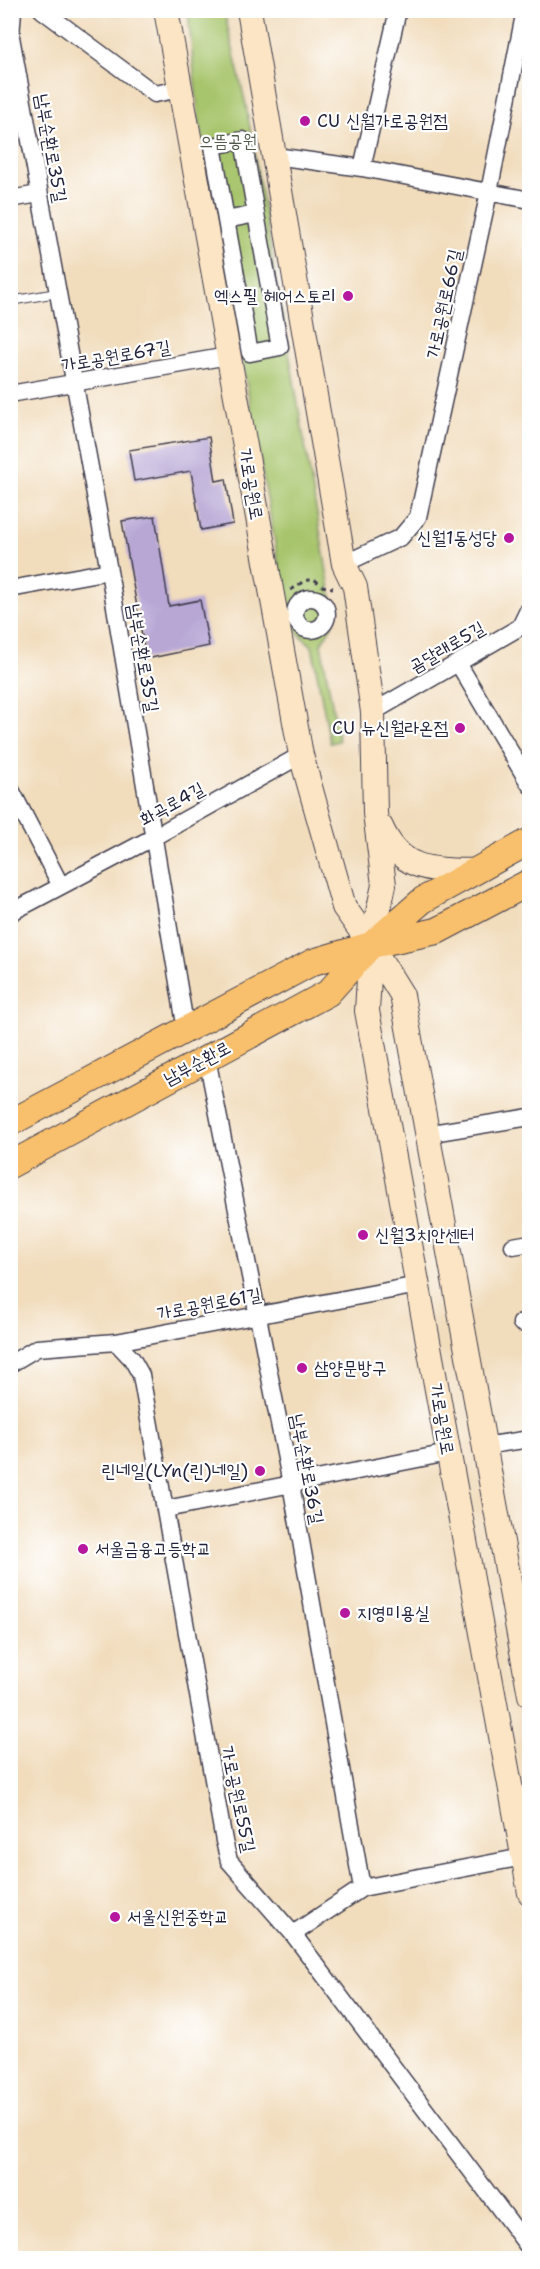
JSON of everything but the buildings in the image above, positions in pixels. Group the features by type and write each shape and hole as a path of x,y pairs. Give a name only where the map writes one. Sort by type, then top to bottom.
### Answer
{"main road":[{"name":"가로공원로","path":"166,10 301,755 344,907 402,995 530,1695"},
{"name":"가로공원로","path":"249,10 344,564 355,587 373,712 375,813 384,885 371,945 367,1011 530,1893"},
{"path":"375,813 388,843 403,859 418,866 439,870 476,871"},
{"name":"남부순환로","path":"10,1165 328,993 371,945 423,900 530,842"},
{"name":"남부순환로","path":"10,1123 313,962 371,945 437,931 530,882"}],"street":[{"name":"남부순환로35길","path":"13,10 11,37 109,571 186,1030"},
{"path":"42,10 155,94 180,89"},
{"path":"362,168 398,10"},
{"name":"가로공원로66길","path":"344,564 401,537 418,517 489,192 525,10"},
{"path":"243,140 280,347 250,353 226,220 213,146 243,140"},
{"path":"275,156 362,168 530,200"},
{"path":"10,199 39,194"},
{"path":"226,220 256,214"},
{"name":"가로공원로67길","path":"10,394 228,356"},
{"path":"10,589 109,571"},
{"path":"308,598 319,600 326,608 326,619 315,629 305,629 297,623 295,613 299,603 308,598"},
{"name":"곰달래로5길","path":"373,712 525,626 530,606"},
{"path":"458,663 530,785"},
{"name":"화곡로4길","path":"10,913 154,837 301,755"},
{"path":"10,788 62,886"},
{"name":"남부순환로36길","path":"207,1058 291,1484 362,1888"},
{"path":"426,1134 530,1117"},
{"name":"가로공원로61길","path":"10,1364 37,1348 116,1342 418,1285"},
{"name":"가로공원로55길","path":"116,1342 132,1359 141,1375 229,1861 293,1934 530,2249"},
{"name":"가로공원로","path":"484,1446 530,1439"},
{"path":"165,1509 448,1453"},
{"path":"293,1934 362,1888 523,1857"}],"lane":[{"path":"10,301 57,293"}],"path":[{"path":"291,590 304,581 314,579 322,586"}],"green space":[{"name":"으뜸공원","path":"188,11 224,11 246,105 334,612 332,625 321,644 339,741 330,743 312,646 294,630 289,621 198,114"}],"place":[{"name":"CU 신월가로공원점","path":"305,121"},
{"name":"엑스필 헤어스토리","path":"348,296"},
{"name":"신월1동성당","path":"509,538"},
{"name":"CU 뉴신월라온점","path":"460,728"},
{"name":"신월3치안센터","path":"363,1235"},
{"name":"삼양문방구","path":"302,1368"},
{"name":"린네일(LYn(린)네일)","path":"260,1471"},
{"name":"서울금융고등학교","path":"83,1549"},
{"name":"지영미용실","path":"345,1613"},
{"name":"서울신원중학교","path":"115,1917"}]}
